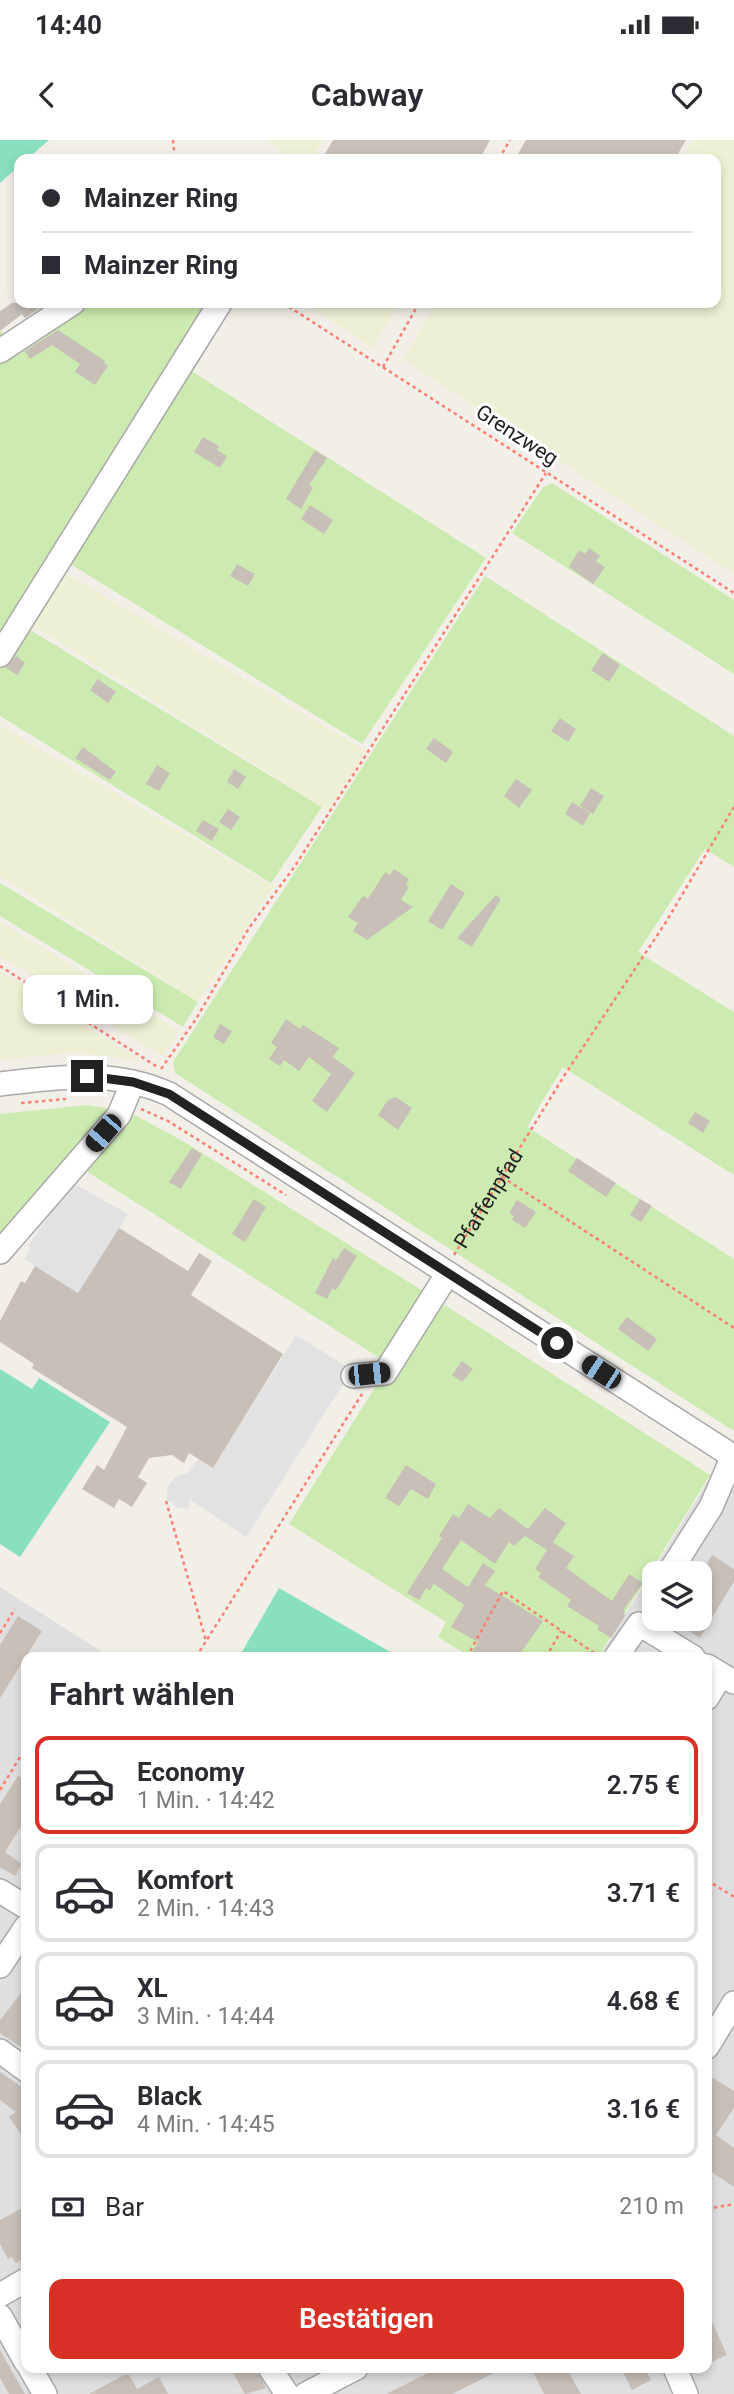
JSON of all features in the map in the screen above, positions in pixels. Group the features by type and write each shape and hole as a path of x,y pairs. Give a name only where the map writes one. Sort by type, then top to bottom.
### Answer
{"street":[{"path":"0,351 65,308"},
{"path":"0,655 217,308"},
{"path":"0,1084 87,1076 130,1092"},
{"path":"0,1252 119,1115 130,1092 158,1079 448,1273 733,1457 710,1507 676,1561"},
{"name":"Pfaffenpfad","path":"385,1373 448,1273"},
{"path":"353,1376 385,1373"},
{"path":"620,1652 639,1624 685,1652"},
{"path":"712,1689 721,1674"},
{"path":"0,1891 21,1904"},
{"path":"0,1966 21,1934"},
{"path":"712,2039 732,2009"},
{"path":"0,2050 21,2066"},
{"path":"0,2295 21,2283"},
{"path":"0,2316 21,2353"},
{"path":"33,2373 45,2394"},
{"path":"274,2373 287,2394"},
{"path":"306,2394 346,2373"},
{"path":"677,2373 686,2394"}],"path":[{"name":"Grenzweg","path":"291,308 734,593"},
{"path":"383,367 416,308"},
{"path":"0,966 158,1079 249,928 295,866 546,473"},
{"name":"Pfaffenpfad","path":"448,1273 456,1249 614,997 666,922 734,807"},
{"path":"130,1092 168,1121 296,1201"},
{"path":"19,1103 73,1098"},
{"path":"502,1177 734,1328"},
{"path":"199,1652 366,1389 385,1373"},
{"path":"166,1501 206,1642"},
{"path":"470,1652 503,1591 593,1652"},
{"path":"0,1633 15,1609"},
{"path":"549,1652 561,1631"},
{"path":"0,1790 21,1755"},
{"path":"712,1883 734,1897"},
{"path":"712,2208 734,2204"}],"shaded area":[{"path":"71,1182 128,1214 78,1293 24,1259 31,1248 28,1246"},
{"path":"296,1335 352,1370 246,1537 189,1499 189,1509 173,1507 173,1502 166,1501 168,1487 175,1477 187,1473 199,1459 213,1468"},
{"path":"734,1439 734,2394 0,2394 0,1587 102,1652 21,1652 21,1907 16,1915 21,1918 21,2373 712,2373 712,1652 602,1652 642,1588 642,1631 712,1631 712,1561 658,1561"}],"green space":[{"path":"0,140 49,140 33,154 14,154 14,170 0,183"},
{"path":"266,140 323,140 315,154 286,154"},
{"path":"693,140 734,140 734,574 403,360 433,308 721,308 721,154 685,154"},
{"path":"83,308 213,308 185,367 486,558 362,744 54,554 12,619 322,807 271,883 0,716 0,330 14,347"},
{"path":"312,308 395,308 373,348"},
{"path":"552,483 734,600 734,674 512,533 543,487"},
{"path":"55,567 366,751 329,811 23,619"},
{"path":"485,576 734,736 734,867 705,849 638,952 734,1012 734,1175 563,1067 527,1127 734,1259 734,1431 175,1073 173,1062"},
{"path":"0,726 274,886 198,1002 0,876"},
{"path":"0,883 198,1002 183,1027 0,916"},
{"path":"0,922 179,1031 163,1057 0,956"},
{"path":"0,971 141,1061 76,1052 0,1060"},
{"path":"87,1105 111,1109 0,1241 0,1114"},
{"path":"129,1112 181,1140 426,1293 710,1475 657,1561 642,1561 642,1586 601,1652 462,1652 438,1637 446,1622 289,1524 374,1389 397,1369 80,1167"},
{"path":"0,1369 32,1389 39,1378 110,1422 20,1557 0,1544"},
{"path":"279,1588 390,1652 242,1652"}],"building":[{"path":"333,140 490,140 483,154 325,154"},
{"path":"526,140 686,140 678,154 518,154"},
{"path":"12,303 14,308 40,308 25,318 22,314 0,331 0,311"},
{"path":"58,330 105,361 108,366 95,385 75,372 80,364 52,345 30,359 25,351"},
{"path":"203,437 219,446 217,450 227,456 220,468 194,452"},
{"path":"315,450 327,458 309,485 313,487 301,509 286,499"},
{"path":"310,505 333,520 324,534 301,519"},
{"path":"589,548 600,556 596,561 605,567 593,584 569,567 579,550 585,554"},
{"path":"237,564 255,574 248,586 230,576"},
{"path":"603,653 620,665 609,682 591,670"},
{"path":"16,656 25,663 17,675 6,668"},
{"path":"98,679 116,692 108,703 90,690"},
{"path":"560,718 576,729 568,742 551,731"},
{"path":"434,738 453,752 446,763 426,749"},
{"path":"83,747 116,772 110,780 75,758"},
{"path":"157,765 170,773 159,791 146,784"},
{"path":"234,769 246,777 238,789 227,782"},
{"path":"516,779 532,790 519,808 504,796"},
{"path":"591,788 604,796 593,814 580,806"},
{"path":"572,802 590,813 583,826 565,814"},
{"path":"228,809 240,817 231,830 219,822"},
{"path":"203,820 219,829 212,841 196,831"},
{"path":"394,869 409,879 406,884 409,887 401,900 413,907 367,940 353,931 358,923 348,917 363,896 368,899 385,872 390,875"},
{"path":"451,884 465,893 442,930 428,921"},
{"path":"496,895 501,899 472,947 457,938"},
{"path":"286,1019 300,1029 303,1025 339,1048 333,1057 355,1073 327,1112 312,1101 331,1074 309,1057 299,1071 284,1060 280,1066 269,1059 277,1047 271,1043"},
{"path":"220,1024 232,1031 224,1044 213,1037"},
{"path":"396,1097 412,1108 398,1130 378,1115 388,1100"},
{"path":"695,1112 710,1121 703,1133 688,1123"},
{"path":"192,1148 202,1154 181,1189 169,1182"},
{"path":"577,1158 616,1183 606,1197 568,1171"},
{"path":"254,1199 266,1207 245,1242 232,1234"},
{"path":"640,1199 652,1206 641,1222 630,1215"},
{"path":"517,1200 536,1212 525,1228 512,1220 514,1216 509,1213"},
{"path":"119,1228 188,1271 199,1253 212,1261 191,1295 283,1354 213,1468 189,1453 184,1463 172,1455 149,1458 138,1477 147,1483 132,1507 119,1499 114,1508 82,1489 97,1465 104,1470 127,1427 32,1368 34,1364 0,1342 0,1321 21,1281 25,1283 35,1266 78,1293"},
{"path":"344,1248 357,1256 336,1290 332,1289 327,1299 315,1293 333,1258 336,1260"},
{"path":"627,1317 657,1339 648,1351 618,1329"},
{"path":"462,1361 473,1369 462,1382 452,1375"},
{"path":"406,1465 436,1484 428,1499 411,1489 399,1506 385,1498"},
{"path":"468,1504 490,1518 499,1508 528,1529 545,1508 566,1523 553,1542 574,1556 566,1568 612,1601 629,1574 642,1584 624,1609 625,1616 611,1638 597,1629 599,1626 567,1606 571,1600 538,1577 541,1573 535,1569 547,1550 525,1536 514,1546 509,1542 495,1564 461,1540 442,1569 468,1587 483,1563 495,1571 485,1585 543,1621 521,1652 473,1652 478,1642 451,1627 464,1605 434,1584 430,1590 426,1588 419,1600 407,1593 442,1538 439,1536 453,1514 459,1518"},
{"path":"712,1555 734,1569 734,1581 712,1618 712,1561 708,1561"},
{"path":"18,1616 42,1631 29,1652 21,1652 21,1664 0,1698 0,1645"},
{"path":"689,1631 704,1631 700,1638"},
{"path":"18,1776 21,1778 21,1826 5,1852 21,1863 15,1876 0,1867 0,1804"},
{"path":"21,1993 21,2048 0,2033 0,2020"},
{"path":"0,2072 21,2087 21,2134 9,2117 16,2112 0,2100"},
{"path":"712,2080 734,2091 734,2108 716,2135 734,2148 734,2187 712,2172"},
{"path":"21,2209 21,2260 16,2263 12,2257 8,2259 0,2244 0,2220"},
{"path":"712,2322 727,2355 712,2362"},
{"path":"0,2350 25,2394 9,2394 0,2378"},
{"path":"233,2373 258,2373 266,2388 245,2394"},
{"path":"428,2373 494,2373 452,2394 386,2394"},
{"path":"534,2373 569,2373 581,2394 544,2394"},
{"path":"624,2373 648,2373 651,2380 632,2390"},
{"path":"124,2375 129,2375 137,2389 159,2377 168,2394 89,2394"}],"route":[{"path":"87,1076 133,1082 169,1094 557,1343"}]}
